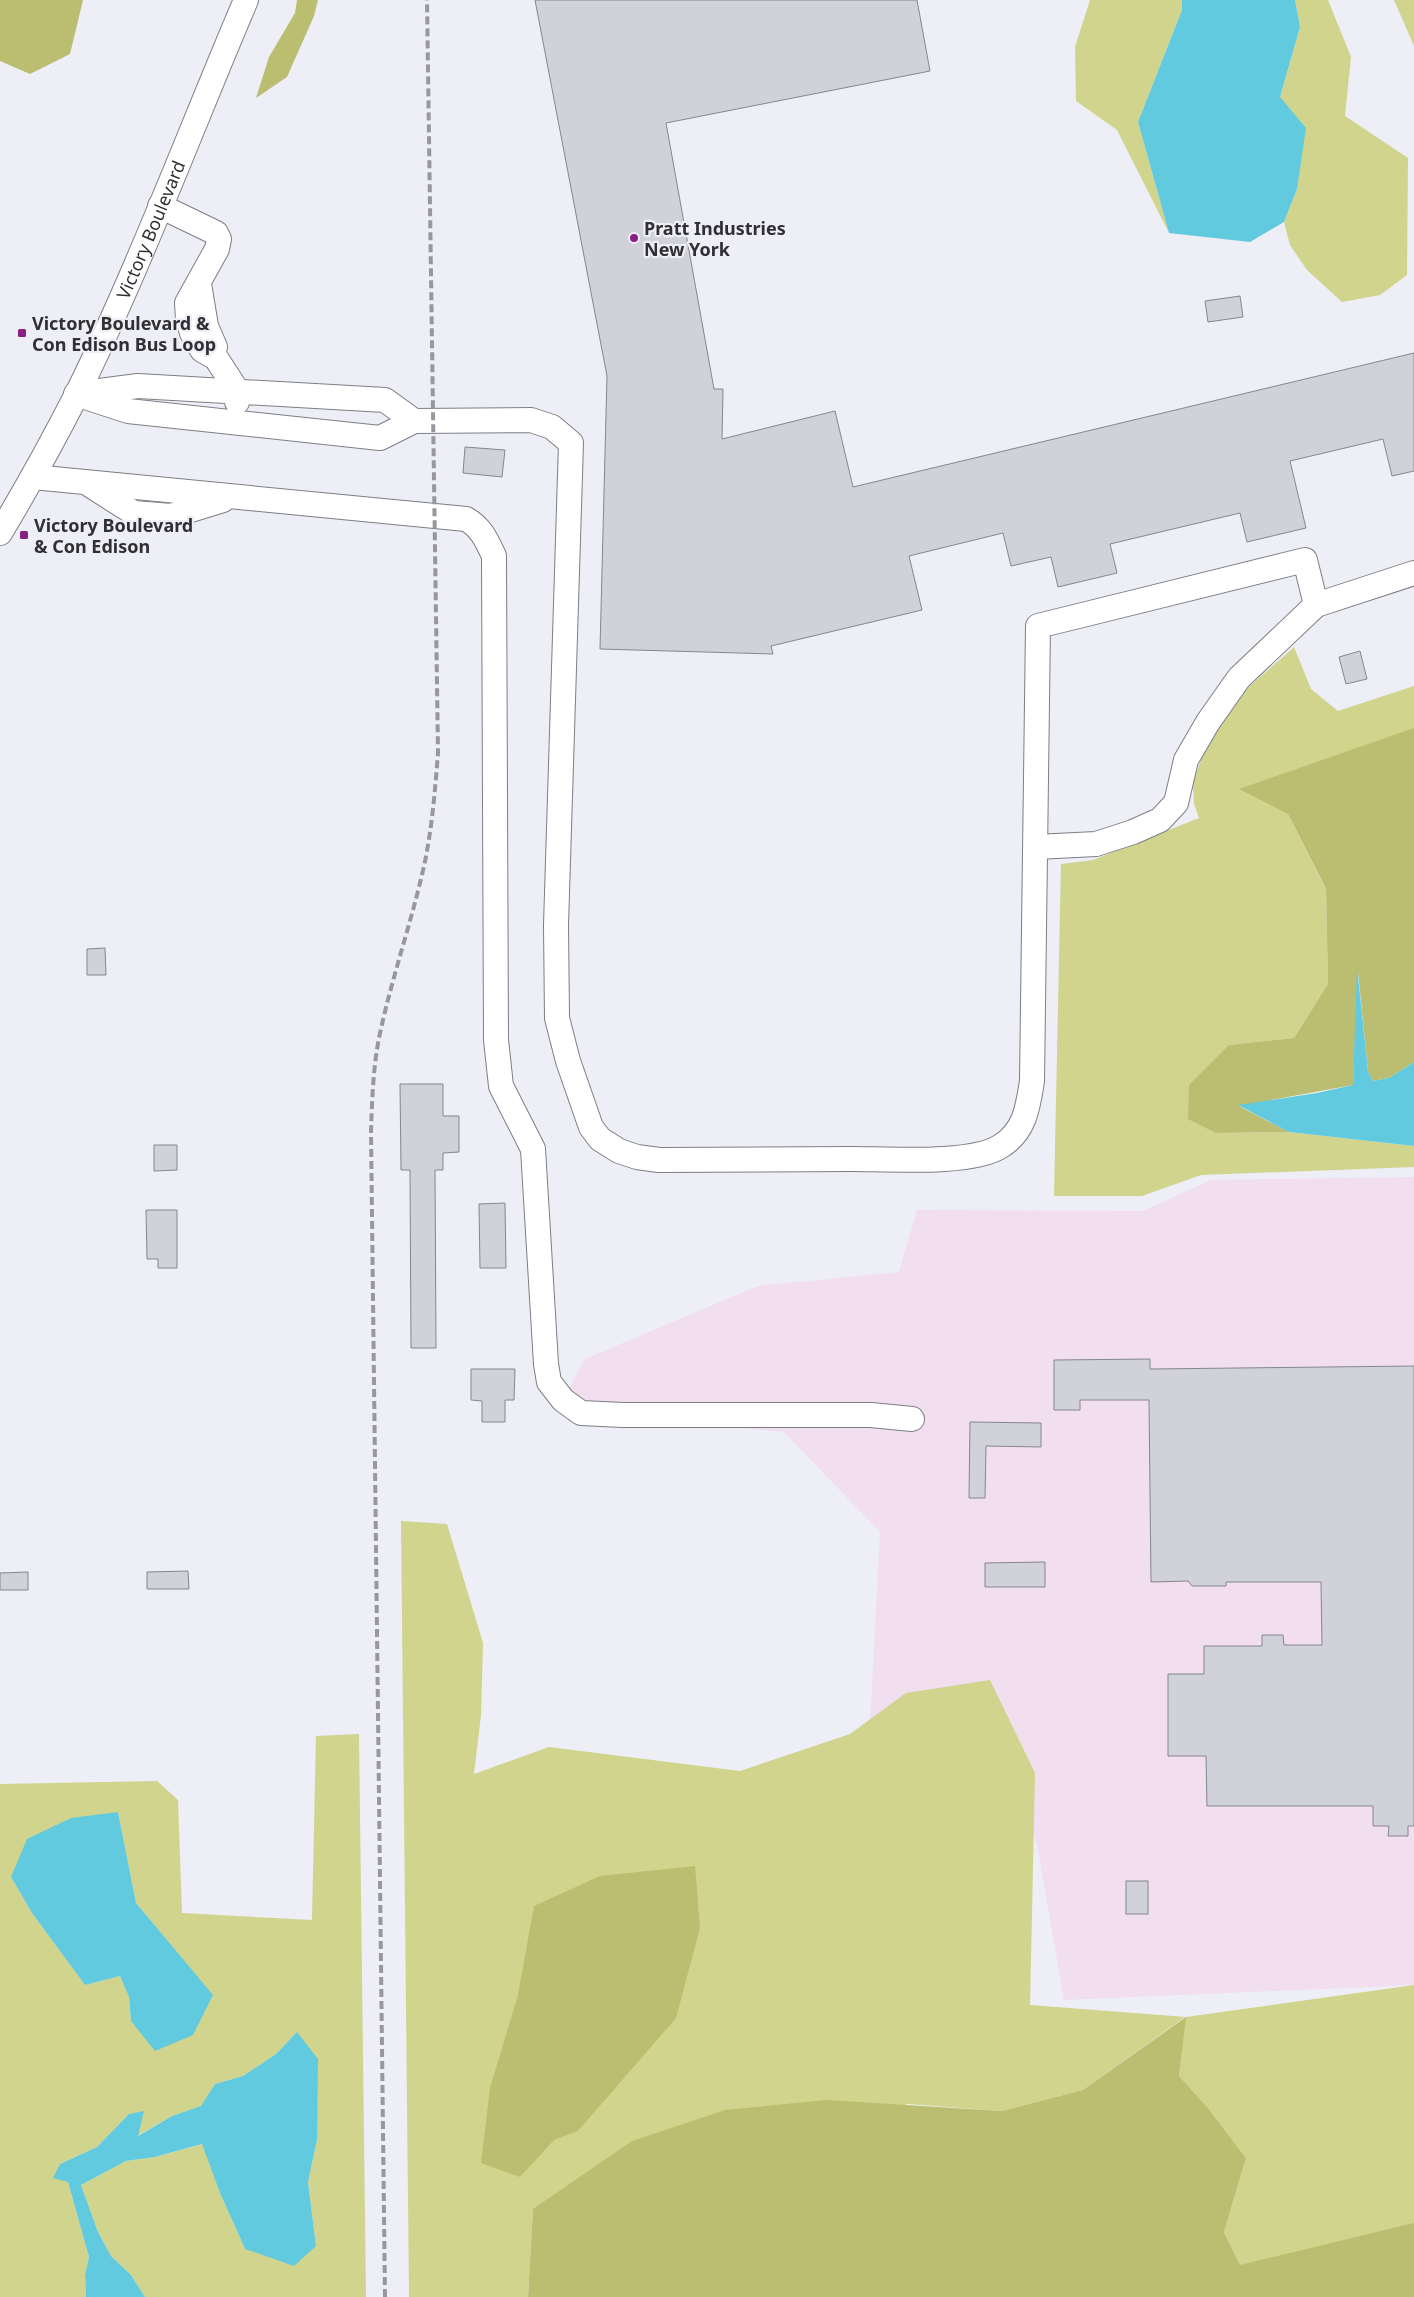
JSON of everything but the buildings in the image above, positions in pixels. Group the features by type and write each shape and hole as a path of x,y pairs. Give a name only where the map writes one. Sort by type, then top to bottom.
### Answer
{"street":[{"name":"Victory Boulevard","path":"0,534 33,477 112,320 246,0"},
{"path":"160,206 216,233 219,239 217,249 199,284 206,326 215,342 216,358 238,392 236,423"},
{"path":"76,394 138,386 385,400 414,421"},
{"path":"76,394 128,411 380,438 414,421 531,420 552,427 571,443 556,925 557,1018 568,1061 591,1127 600,1139 619,1150 637,1157 659,1160 936,1158 973,1156 999,1148 1010,1140 1020,1129 1026,1115 1032,1081 1038,626 1305,560 1316,604"},
{"path":"33,477 86,482 134,513 171,516 234,497 466,520 475,524 486,538 494,556 496,1040 501,1086 533,1149 546,1364 549,1382 563,1400 581,1413 623,1415 870,1415 912,1419"},
{"path":"1036,847 1096,844 1133,832 1160,820 1176,804 1186,760 1208,722 1239,678 1316,604 1414,573"}],"shaded area":[{"path":"1414,1177 1414,1985 1064,2000 1038,1850 999,1702 870,1726 880,1532 784,1432 557,1411 585,1359 758,1286 899,1272 917,1210 1143,1211 1211,1180"}],"green space":[{"path":"0,0 83,0 70,54 30,74 0,61"},
{"path":"297,0 318,0 314,16 287,77 256,98 269,57 295,13"},
{"path":"1090,0 1182,0 1182,10 1138,122 1169,233 1117,130 1076,101 1075,47"},
{"path":"1295,0 1328,0 1351,57 1345,116 1408,158 1407,275 1380,295 1342,302 1307,270 1290,245 1284,222 1297,189 1280,97 1300,27"},
{"path":"1394,0 1414,0 1414,46"},
{"path":"1294,647 1311,689 1338,711 1414,686 1414,782 1288,814 1326,890 1328,984 1294,1038 1229,1045 1216,1133 1289,1132 1414,1146 1414,1167 1201,1175 1142,1196 1054,1196 1061,864 1093,860 1199,818 1194,804 1193,781 1210,737 1243,692"},
{"path":"1414,728 1414,1062 1389,1078 1373,1081 1368,1071 1358,972 1353,1085 1239,1106 1289,1132 1216,1133 1188,1119 1189,1085 1229,1045 1294,1038 1328,984 1326,889 1288,814 1239,789"},
{"path":"401,1521 447,1524 483,1643 481,1715 474,1774 549,1747 740,1771 850,1734 906,1693 990,1680 1035,1773 1030,2005 1186,2017 1414,1985 1414,2297 1145,2297 1240,2265 1224,2232 1246,2158 1208,2108 1179,2076 1185,2017 1083,2090 1002,2111 908,2104 533,2209 528,2297 409,2297"},
{"path":"359,1734 366,2297 145,2297 131,2275 111,2256 98,2232 81,2185 126,2161 155,2157 203,2144 220,2193 245,2249 316,2246 308,2182 317,2140 297,2032 276,2054 243,2076 215,2084 202,2106 172,2116 137,2136 129,2114 97,2147 60,2164 68,2182 89,2257 85,2275 86,2297 0,2297 0,1784 157,1781 178,1800 182,1913 312,1920 316,1736","holes":["118,1812 136,1903 213,1996 131,2021 129,1997 120,1976 85,1985 32,1913 11,1877"]},
{"path":"695,1866 700,1928 676,2018 578,2131 554,2140 520,2177 481,2163 490,2088 518,1995 534,1906 600,1876"},
{"path":"1186,2017 1179,2076 1208,2108 1246,2158 1224,2232 1240,2265 1414,2223 1414,2297 528,2297 533,2209 632,2141 725,2110 827,2100 1002,2111 1083,2090"}],"water":[{"path":"1182,0 1295,0 1300,27 1280,97 1306,128 1297,189 1284,222 1250,242 1169,233 1138,122 1182,10"},
{"path":"1357,966 1368,1071 1373,1081 1389,1078 1414,1062 1414,1146 1289,1132 1238,1105 1317,1093 1353,1085"},
{"path":"118,1812 136,1903 213,1995 193,2035 155,2051 131,2021 129,1997 120,1976 85,1985 32,1913 11,1877 27,1839 71,1818"},
{"path":"297,2032 318,2059 317,2140 308,2182 316,2246 294,2266 245,2249 220,2193 202,2144 155,2157 126,2161 81,2185 98,2232 111,2256 131,2275 145,2297 86,2297 85,2275 89,2257 68,2182 53,2178 60,2164 97,2147 129,2114 144,2111 138,2136 172,2116 201,2106 215,2084 243,2076 276,2054"}],"railway":[{"path":"385,2297 371,1132 374,1073 379,1038 427,852 438,753 427,0"}],"place":[{"name":"Pratt Industries New York","path":"634,238"},
{"name":"Victory Boulevard & Con Edison Bus Loop","path":"22,333"},
{"name":"Victory Boulevard & Con Edison","path":"24,535"}]}
